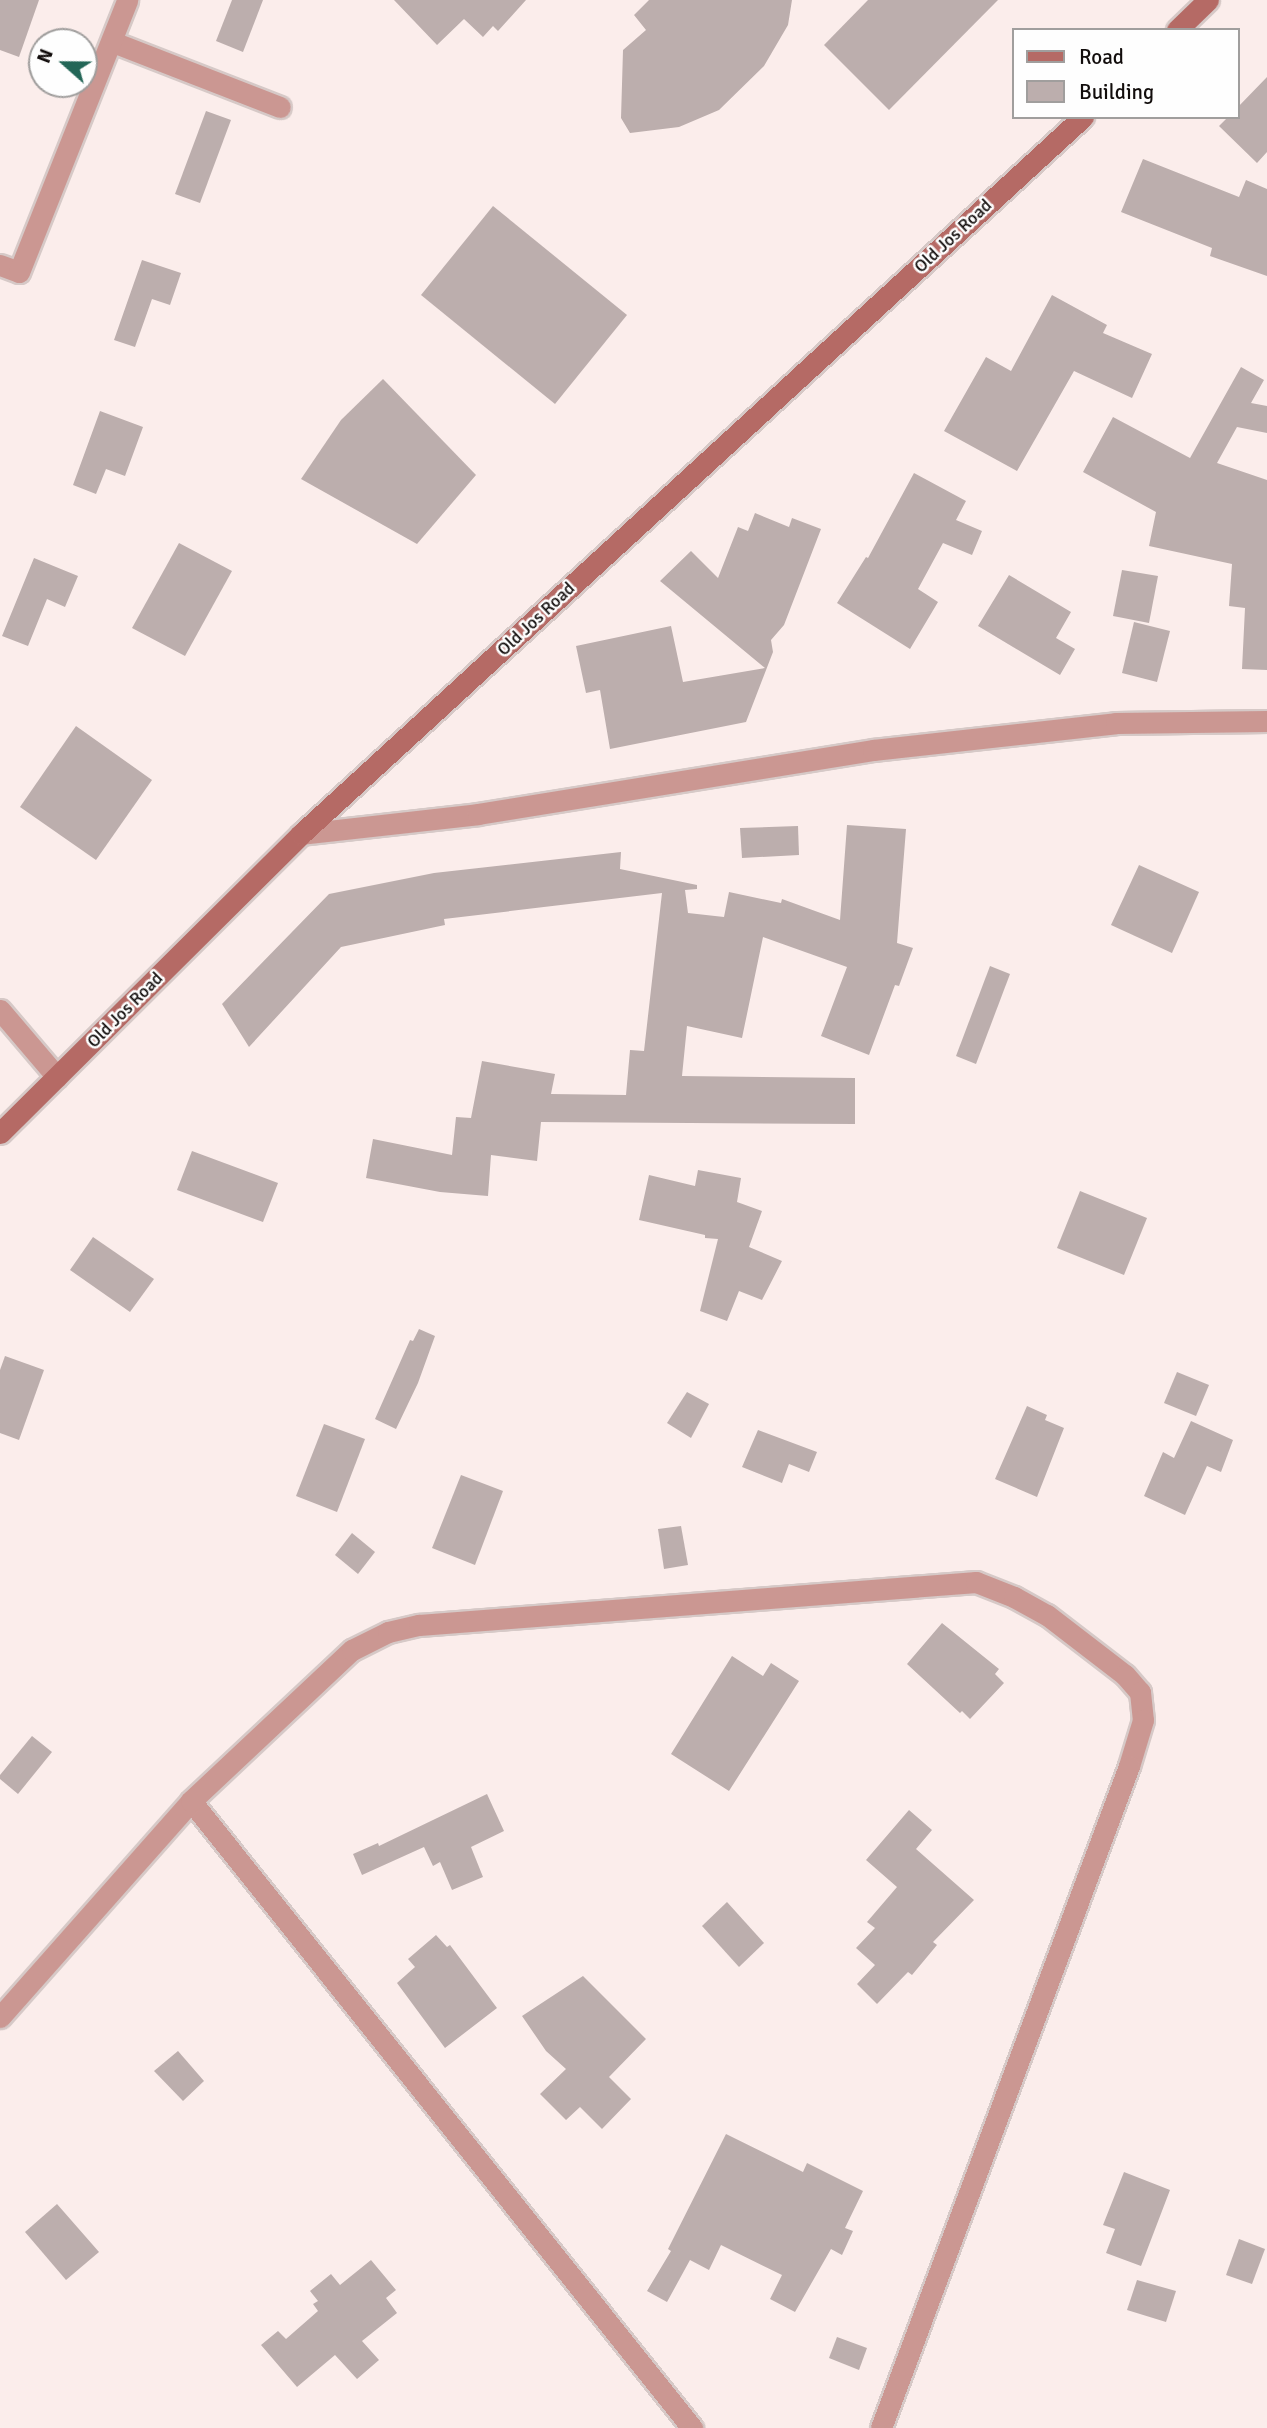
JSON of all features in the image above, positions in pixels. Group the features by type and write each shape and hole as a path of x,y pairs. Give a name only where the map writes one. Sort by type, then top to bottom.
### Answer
{"main road":[{"path":"1179,28 1208,0"},
{"name":"Old Jos Road","path":"0,1133 302,834 1081,119"}],"street":[{"path":"0,265 19,272 113,41 127,0"},
{"path":"113,41 280,107"},
{"path":"302,834 478,814 886,748 1116,723 1267,721"},
{"path":"0,1010 57,1077"},
{"path":"0,2017 191,1801 352,1650 388,1632 419,1625 976,1582 1014,1597 1047,1615 1125,1675 1140,1692 1144,1706 1138,1738 881,2428"},
{"path":"191,1801 692,2428"}],"building":[{"path":"0,0 39,0 19,57 0,50"},
{"path":"232,0 263,0 243,52 216,41"},
{"path":"394,0 526,0 498,31 493,26 483,37 464,19 437,45"},
{"path":"649,0 792,0 788,25 764,66 719,110 679,127 630,133 621,118 623,50 646,30 634,15"},
{"path":"868,0 998,0 889,110 824,45"},
{"path":"1267,77 1267,152 1257,163 1219,126 1226,119 1239,119 1239,106"},
{"path":"206,111 231,120 200,203 175,194"},
{"path":"1143,159 1239,197 1246,180 1267,189 1267,276 1210,256 1212,248 1121,212"},
{"path":"493,206 627,315 555,404 421,295"},
{"path":"142,260 181,273 170,305 152,299 135,347 114,340"},
{"path":"1052,295 1107,325 1103,333 1152,354 1132,398 1074,371 1017,471 944,431 986,357 1011,371"},
{"path":"1241,367 1264,380 1251,403 1267,406 1267,433 1237,427 1217,463 1267,480 1267,670 1242,669 1245,608 1229,606 1232,564 1149,546 1156,512 1083,472 1113,417 1190,458"},
{"path":"383,379 476,475 417,544 301,479 341,420"},
{"path":"100,411 143,427 125,476 106,469 96,494 73,485"},
{"path":"914,473 966,501 956,520 982,531 972,555 943,543 918,589 938,602 910,649 837,603 866,557 868,558"},
{"path":"755,513 789,527 792,518 821,529 784,625 771,640 773,652 746,722 610,749 600,690 586,693 576,646 671,626 683,682 765,668 660,581 691,551 718,578 738,527 748,531"},
{"path":"179,543 232,571 185,656 132,628"},
{"path":"34,558 78,576 65,607 47,599 28,646 2,636"},
{"path":"1122,570 1158,576 1149,623 1113,616"},
{"path":"1009,575 1071,612 1056,638 1075,649 1060,675 978,626"},
{"path":"1134,622 1170,631 1157,682 1122,673"},
{"path":"76,726 152,780 96,860 20,807"},
{"path":"847,825 906,829 897,943 913,948 899,986 895,985 869,1055 821,1036 847,967 763,937 742,1038 687,1026 682,1076 855,1078 855,1124 541,1122 537,1161 491,1155 488,1196 440,1192 366,1178 373,1139 452,1155 456,1117 471,1118 482,1061 555,1074 551,1094 626,1095 630,1050 644,1051 662,893 444,919 445,925 341,947 249,1047 222,1004 329,894 434,873 621,852 620,869 697,885 697,889 685,890 688,913 724,917 729,892 781,903 782,899 840,920"},
{"path":"798,826 799,855 742,858 740,828"},
{"path":"1139,865 1199,892 1172,953 1111,925"},
{"path":"990,966 1010,974 976,1064 956,1056"},
{"path":"192,1151 278,1183 263,1222 177,1190"},
{"path":"698,1170 741,1178 737,1202 762,1211 749,1247 782,1261 762,1300 739,1291 727,1321 700,1311 718,1239 639,1220 649,1175 695,1186"},
{"path":"1080,1191 1147,1218 1124,1275 1057,1248"},
{"path":"93,1237 154,1279 130,1312 70,1270"},
{"path":"419,1329 435,1336 418,1383 396,1429 375,1419 410,1340 413,1341"},
{"path":"5,1356 44,1370 19,1440 0,1433 0,1370"},
{"path":"1177,1372 1209,1385 1196,1416 1164,1403"},
{"path":"687,1392 709,1404 691,1438 667,1423"},
{"path":"1027,1406 1047,1415 1045,1420 1064,1428 1037,1497 995,1479"},
{"path":"1191,1421 1233,1440 1221,1472 1207,1466 1185,1515 1144,1496 1163,1452 1174,1458"},
{"path":"324,1424 365,1439 337,1512 296,1496"},
{"path":"758,1430 817,1452 809,1472 789,1464 782,1483 742,1467"},
{"path":"461,1475 503,1491 475,1565 432,1548"},
{"path":"681,1526 688,1565 664,1569 658,1529"},
{"path":"352,1533 375,1552 358,1574 335,1555"},
{"path":"942,1623 999,1669 995,1674 1004,1683 970,1719 907,1664"},
{"path":"732,1656 763,1676 771,1663 799,1681 729,1791 671,1754"},
{"path":"32,1736 52,1752 18,1794 0,1779 0,1775"},
{"path":"487,1794 504,1831 471,1847 483,1877 452,1890 440,1862 433,1866 424,1847 362,1875 353,1854 378,1843 379,1846"},
{"path":"909,1810 932,1830 916,1849 974,1900 933,1942 937,1945 912,1975 908,1972 877,2004 857,1984 875,1965 856,1948 875,1928 867,1922 897,1887 866,1860"},
{"path":"727,1902 764,1943 739,1967 702,1926"},
{"path":"436,1935 447,1947 450,1945 497,2008 445,2048 397,1983 415,1967 408,1959"},
{"path":"583,1976 646,2039 609,2077 631,2099 602,2129 580,2107 566,2120 540,2094 566,2069 546,2051 522,2016"},
{"path":"178,2051 204,2081 183,2101 154,2071"},
{"path":"726,2134 803,2172 807,2163 863,2191 845,2228 853,2231 842,2255 831,2249 795,2312 770,2299 782,2275 721,2245 709,2270 690,2260 667,2302 647,2291 671,2251 668,2249"},
{"path":"1124,2172 1170,2190 1141,2266 1106,2253 1115,2229 1103,2225"},
{"path":"57,2204 99,2252 66,2280 25,2232"},
{"path":"1239,2239 1265,2249 1252,2284 1226,2275"},
{"path":"371,2260 396,2290 386,2298 397,2313 362,2341 379,2360 357,2379 335,2355 297,2387 261,2345 278,2331 286,2339 318,2311 313,2304 318,2301 310,2291 331,2274 340,2285"},
{"path":"1137,2280 1176,2291 1166,2322 1127,2310"},
{"path":"837,2337 867,2348 859,2370 829,2358"}]}
